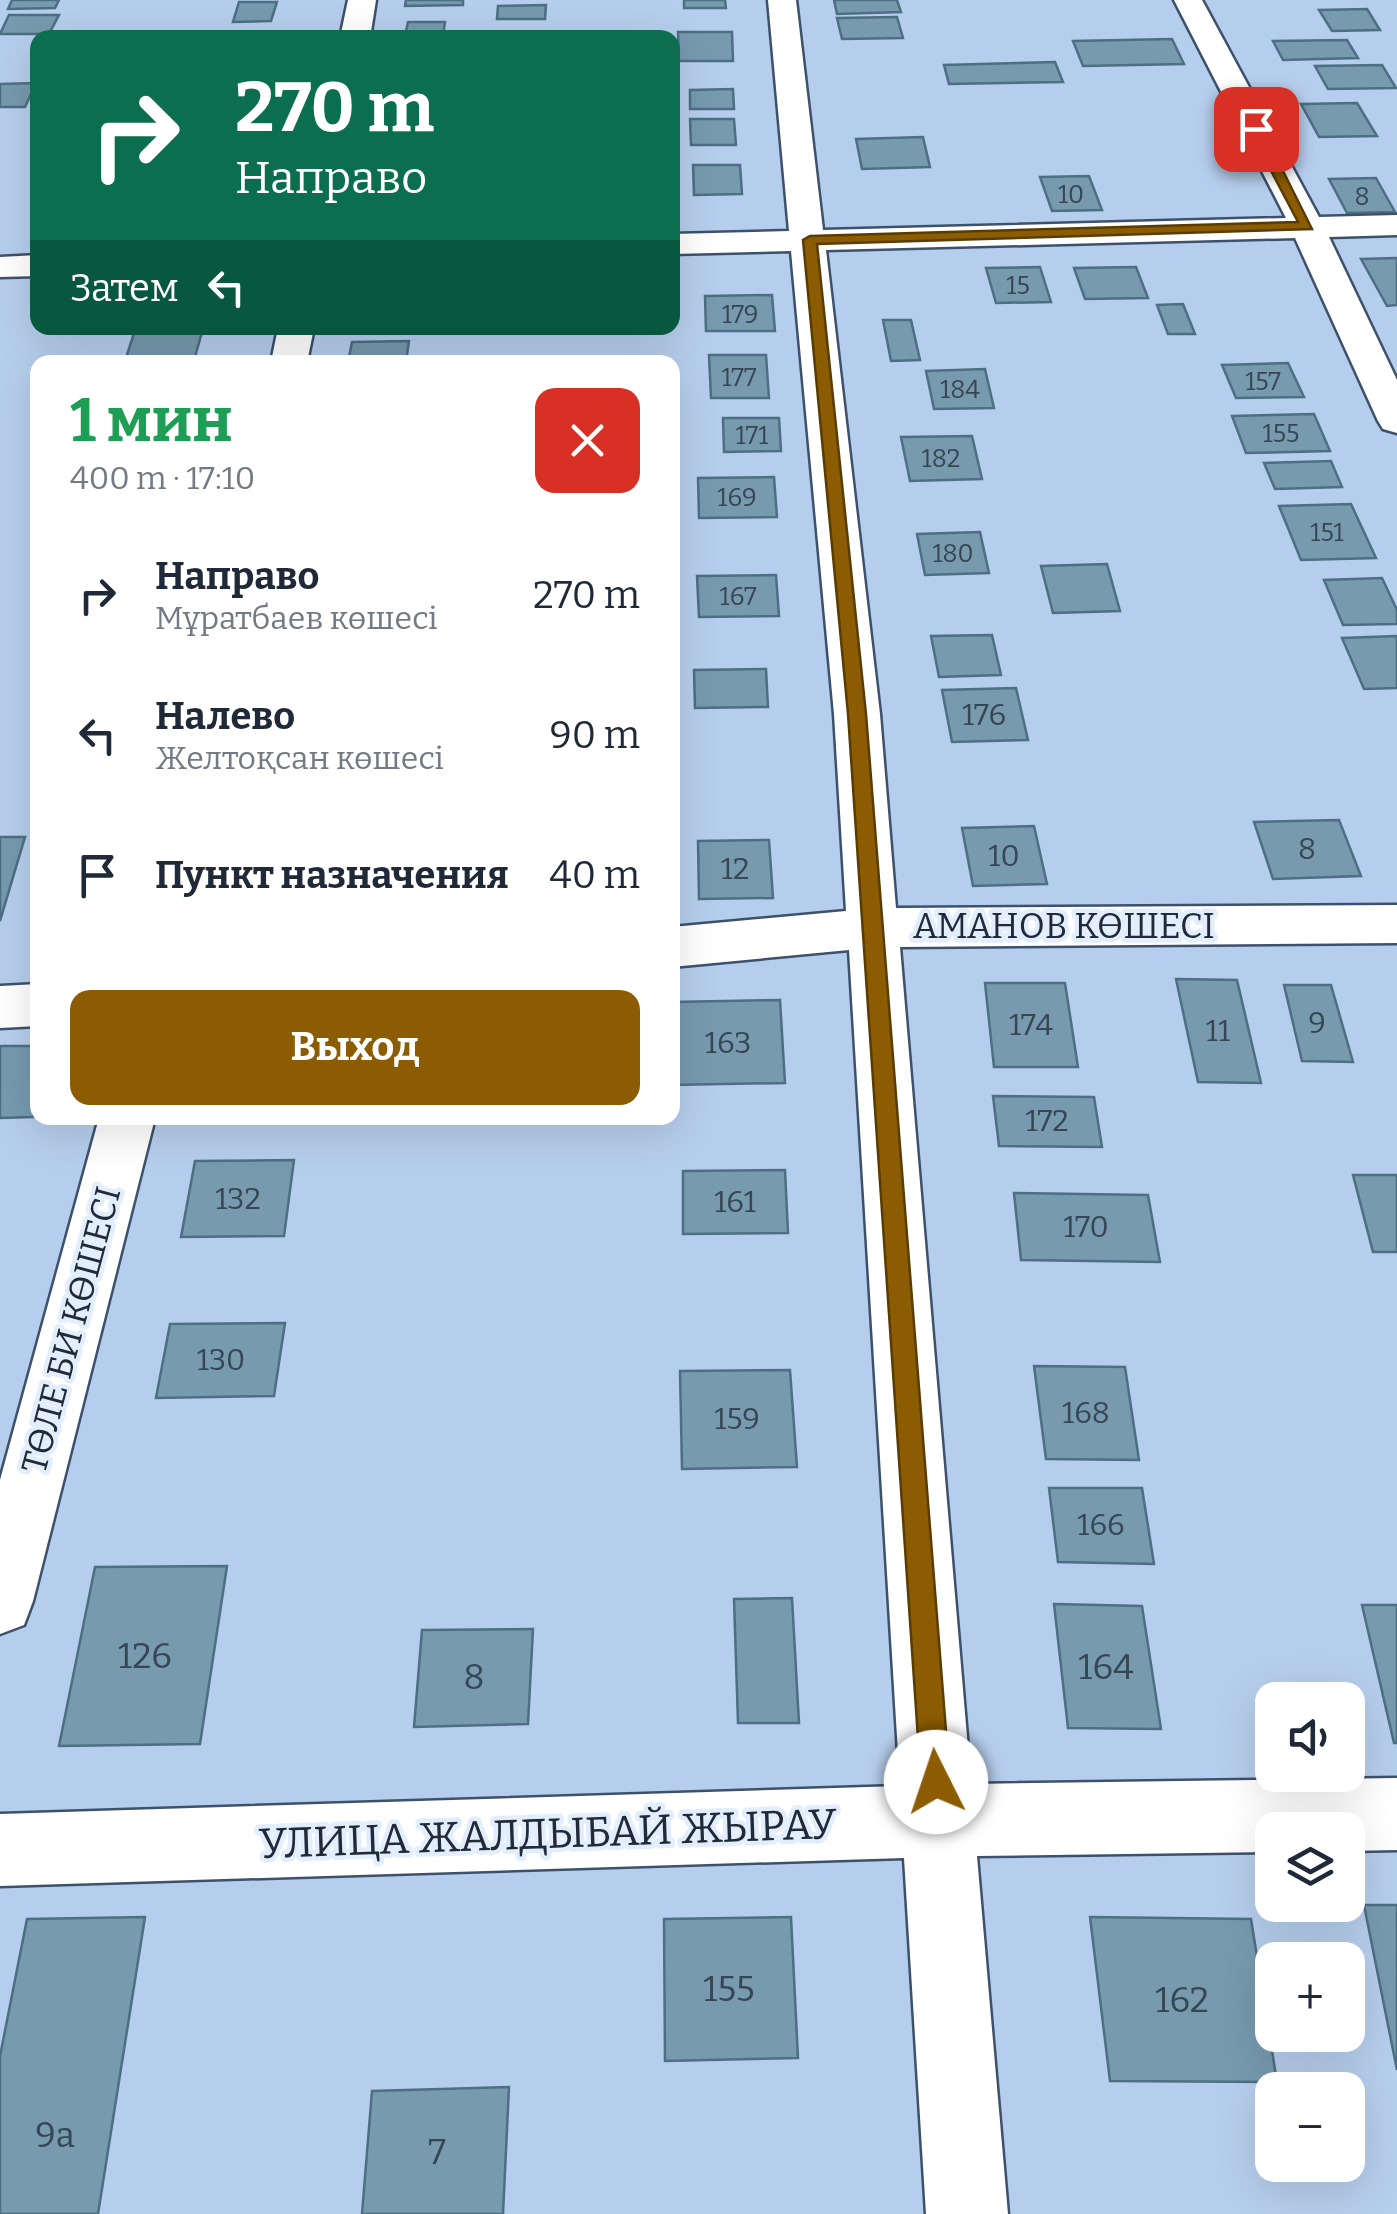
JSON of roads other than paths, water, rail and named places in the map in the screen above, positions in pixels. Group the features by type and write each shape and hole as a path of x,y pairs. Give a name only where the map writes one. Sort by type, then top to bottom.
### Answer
{"street":[{"path":"356,30 362,0"},
{"path":"782,0 857,714 967,2214"},
{"path":"1188,0 1307,226 1397,421"},
{"path":"680,244 1397,225"},
{"path":"0,267 30,265"},
{"name":"АМАНОВ КӨШЕСІ","path":"680,947 872,928 1397,924"},
{"path":"0,1006 30,1005"},
{"name":"ТӨЛЕ БИ КӨШЕСІ","path":"0,1601 126,1125"},
{"name":"УЛИЦА ЖАЛДЫБАЙ ЖЫРАУ","path":"0,1850 938,1821 1397,1814"}]}
